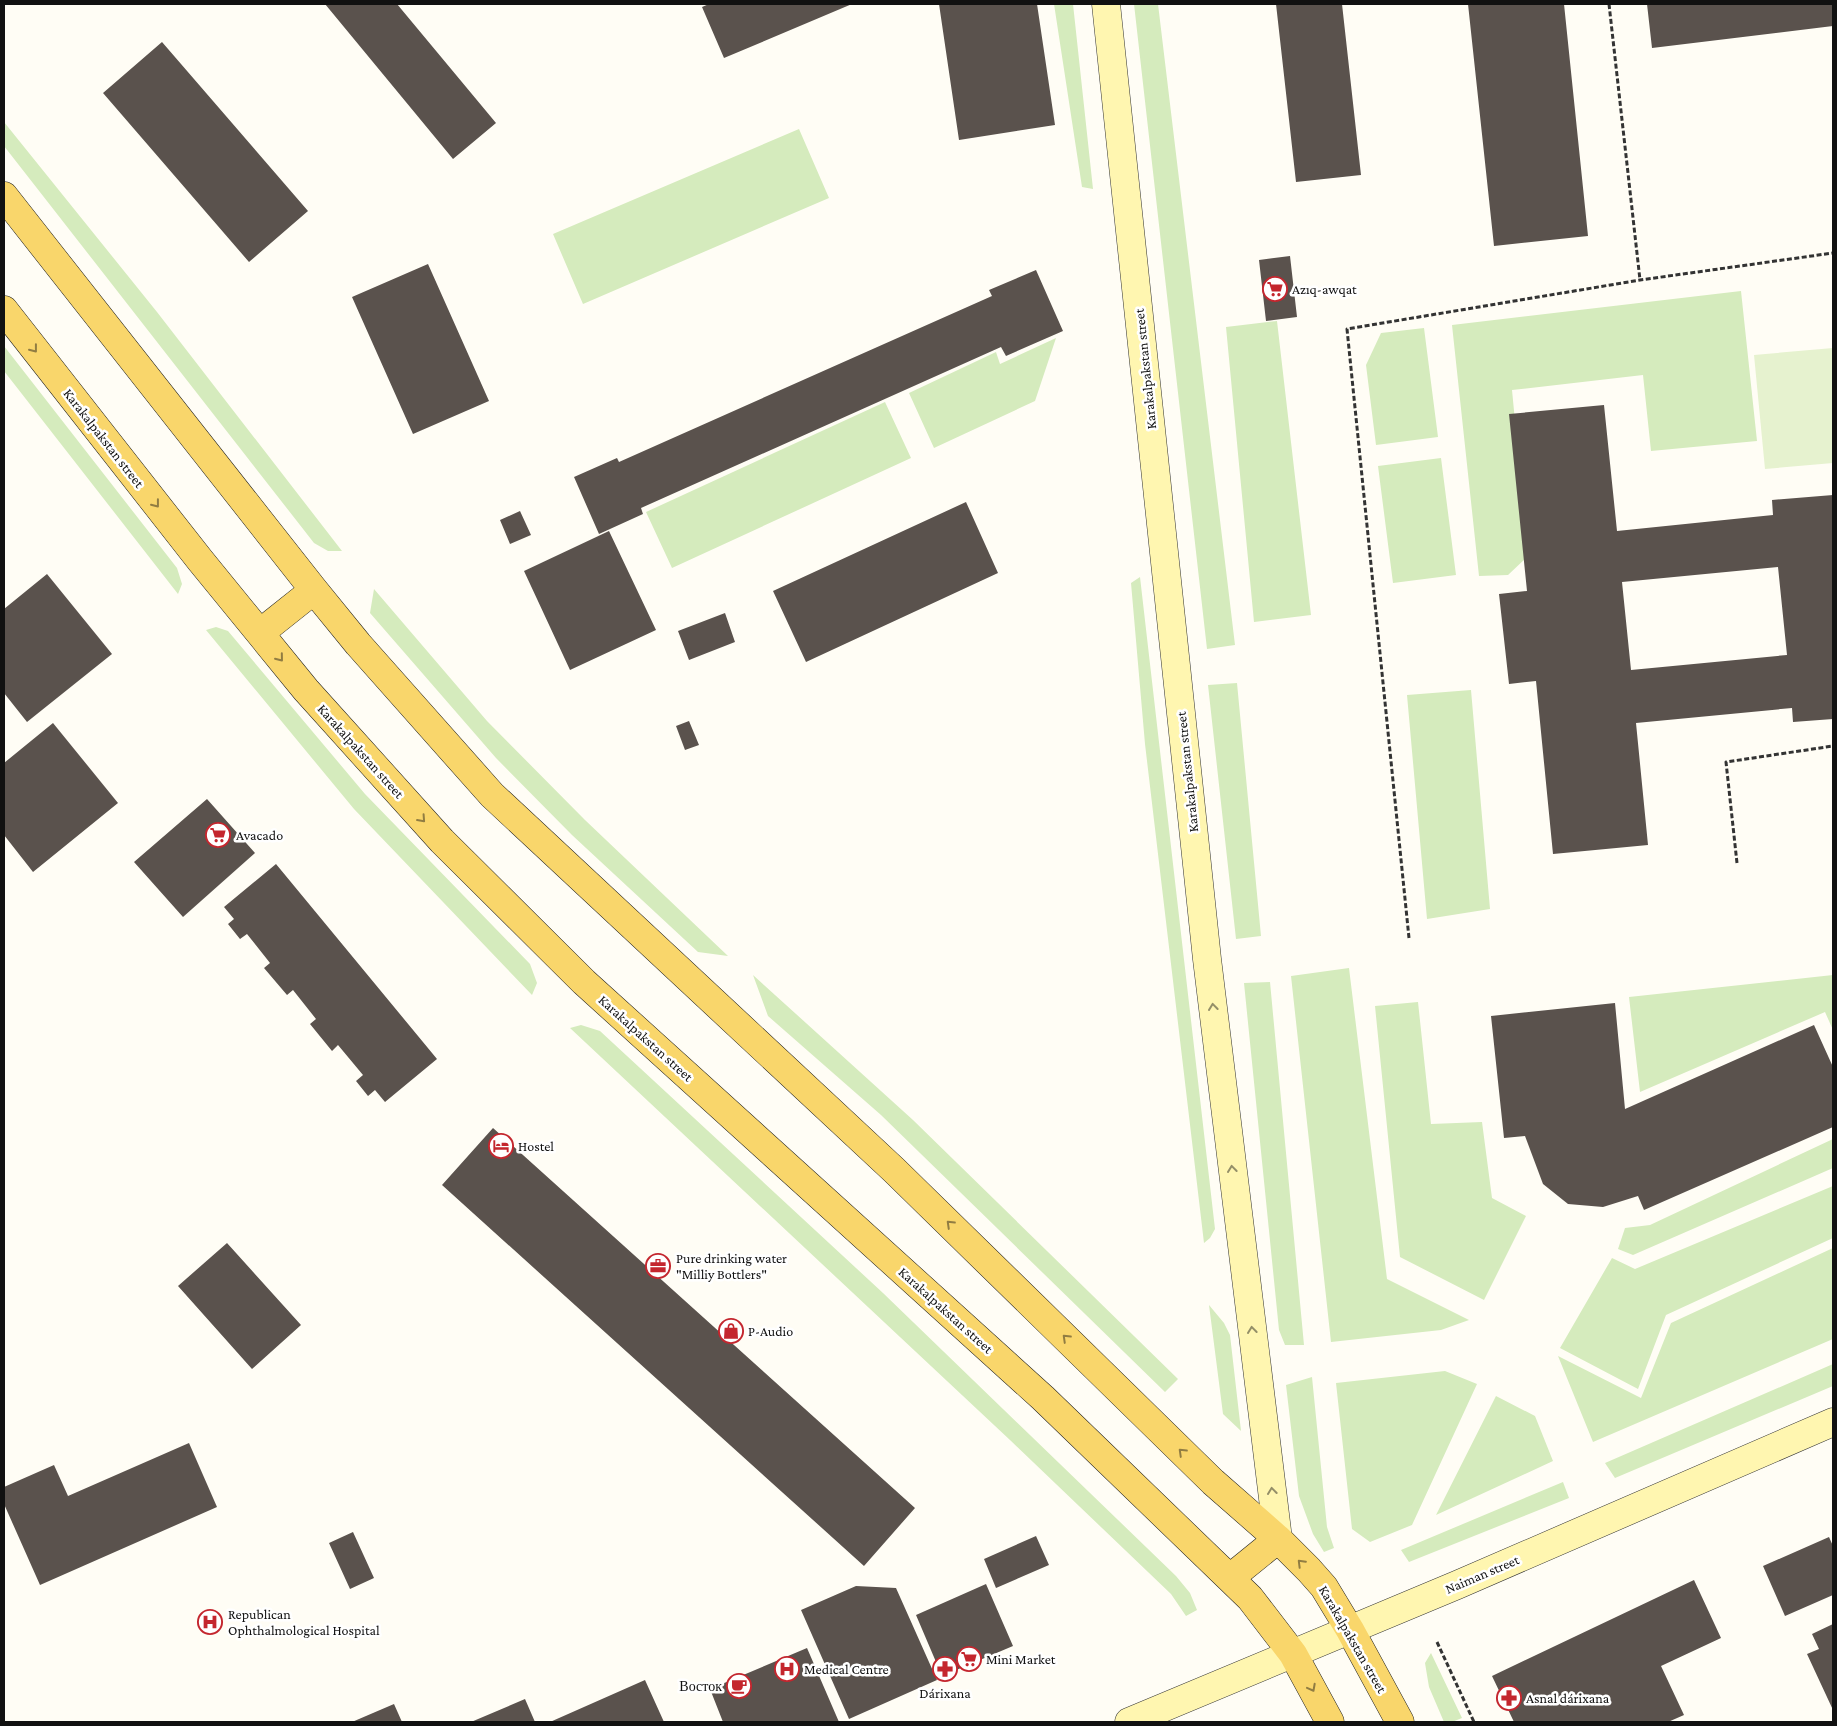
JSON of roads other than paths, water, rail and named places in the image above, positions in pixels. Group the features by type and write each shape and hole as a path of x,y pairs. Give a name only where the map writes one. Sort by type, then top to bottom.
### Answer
{"main road":[{"name":"Karakalpakstan street","path":"4,196 314,590 358,644 492,795 894,1170 1213,1482 1278,1540 1324,1587 1350,1630 1400,1722"},
{"name":"Karakalpakstan street","path":"4,310 200,560 306,690 442,841 584,982 1043,1398 1230,1578 1250,1598 1293,1654 1330,1722"},
{"path":"260,633 314,590"},
{"path":"1230,1578 1278,1540"}],"street":[{"name":"Karakalpakstan street","path":"1106,4 1207,959 1278,1540"},
{"name":"Naiman street","path":"1129,1722 1350,1630 1833,1422"}],"place":[{"name":"Azıq-awqat","path":"1275,289"},
{"name":"Avacado","path":"218,835"},
{"name":"Hostel","path":"501,1146"},
{"name":"Pure drinking water \"Milliy Bottlers\"","path":"658,1266"},
{"name":"P-Audio","path":"731,1331"},
{"name":"Republican Ophthalmological Hospital","path":"210,1622"},
{"name":"Mini Market","path":"969,1659"},
{"name":"Medical Centre","path":"787,1669"},
{"name":"Dárixana","path":"945,1669"},
{"name":"Восток","path":"739,1686"},
{"name":"Asnal dárixana","path":"1509,1698"}]}
